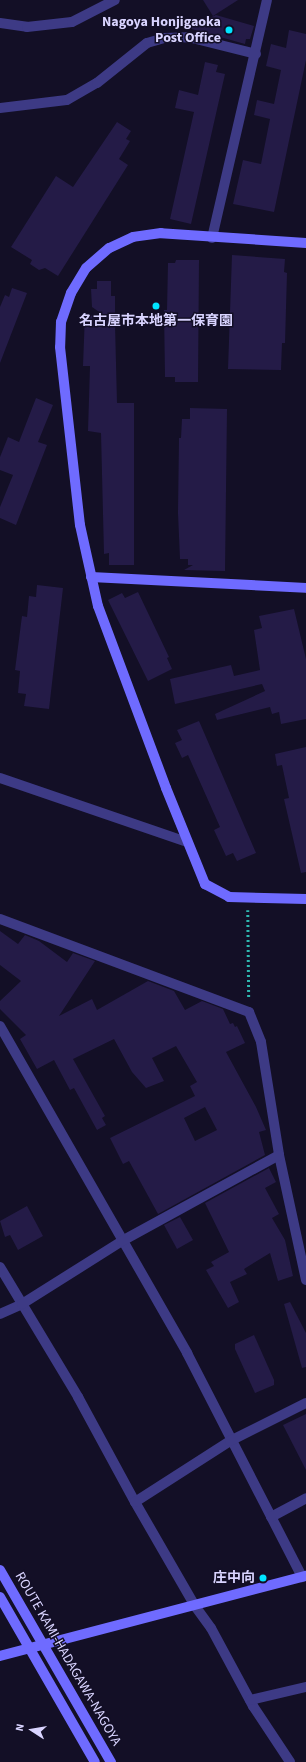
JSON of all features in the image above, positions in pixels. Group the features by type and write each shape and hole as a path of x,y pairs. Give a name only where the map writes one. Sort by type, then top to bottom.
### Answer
{"street":[{"path":"0,23 26,26 72,22 115,0"},
{"path":"212,238 256,54 267,0"},
{"path":"0,108 67,100 98,83 148,43 164,38 188,37 256,54"},
{"path":"306,243 212,238 161,233 133,237 109,248 86,268 71,293 61,322 60,347 80,525 90,577 98,606 187,842 206,884 229,897 306,899"},
{"path":"90,577 306,588"},
{"path":"0,778 187,842"},
{"path":"0,919 250,1012 261,1042 279,1156 306,1280"},
{"path":"0,1026 187,1353 230,1441 304,1576 195,1606 0,1656"},
{"path":"0,1314 22,1304 122,1241 279,1156"},
{"path":"0,1267 78,1397 135,1502 195,1606 211,1628 250,1700 290,1762"},
{"path":"135,1502 230,1441 306,1402"},
{"path":"272,1517 306,1498"},
{"name":"ROUTE KAMI-HADAGAWA-NAGOYA","path":"0,1570 111,1762"},
{"name":"ROUTE KAMI-HADAGAWA-NAGOYA","path":"0,1597 95,1762"},
{"path":"250,1700 306,1687"}],"path":[{"path":"248,897 250,1012"}],"building":[{"path":"203,0 238,0 213,16"},
{"path":"216,15 254,26 250,39 246,39 245,44 188,28"},
{"path":"289,30 306,34 306,60 274,212 233,204 243,160 261,164 270,119 254,115 257,100 274,104 281,70 266,66 271,44 286,48"},
{"path":"205,62 218,65 216,72 225,74 191,224 170,219 194,112 175,108 179,90 198,95"},
{"path":"117,122 131,131 126,139 130,141 119,159 128,165 58,276 45,268 39,270 30,264 32,260 11,247 56,176 73,187"},
{"path":"232,255 285,259 284,272 287,273 285,343 282,343 281,370 228,369"},
{"path":"176,260 199,260 198,382 175,382 175,377 165,377 164,310 167,310 168,263 175,263"},
{"path":"97,281 111,281 111,296 115,296 115,323 92,307 91,289 97,289"},
{"path":"12,288 27,293 0,363 0,307 5,295 9,297"},
{"path":"85,313 115,324 117,403 134,403 134,565 109,565 109,553 104,554 101,433 88,431 90,366 83,366"},
{"path":"36,398 53,405 38,442 47,445 16,525 0,518 0,507 13,475 0,470 0,457 8,437 19,442"},
{"path":"190,408 227,409 225,571 184,570 193,565 188,565 188,559 180,559 178,513 179,438 181,438 182,419 190,419"},
{"path":"37,585 63,588 49,709 24,706 26,694 18,693 20,671 15,670 22,616 27,617 29,596 36,597"},
{"path":"138,592 169,657 167,658 172,669 148,681 108,600 122,593 125,598"},
{"path":"294,609 306,659 306,719 281,724 279,712 272,714 270,707 217,720 215,714 265,691 262,684 175,704 170,679 231,665 234,676 260,670 254,630 262,628 259,616"},
{"path":"199,721 256,853 237,861 233,853 226,856 214,830 220,827 188,755 182,758 175,743 182,740 177,730"},
{"path":"306,747 306,872 301,873 284,799 289,798 282,765 277,766 275,754"},
{"path":"0,931 18,944 25,935 39,941 67,962 73,953 95,961 59,1016 92,999 97,1010 148,981 174,991 185,1010 202,1001 223,1009 230,1024 233,1023 235,1027 237,1026 245,1043 226,1052 256,1107 266,1130 259,1132 265,1155 158,1214 129,1161 123,1164 110,1138 195,1096 190,1086 197,1082 176,1046 152,1058 164,1081 146,1088 132,1072 114,1039 73,1059 105,1116 102,1118 106,1125 97,1130 74,1088 70,1090 54,1060 37,1069 20,1039 26,1035 0,1009 0,1001 21,981 0,965","holes":["205,1107 217,1130 195,1141 184,1118"]},
{"path":"269,1168 276,1182 265,1188 279,1214 272,1218 285,1240 293,1276 278,1281 270,1253 244,1269 247,1274 230,1282 239,1302 228,1308 206,1270 214,1266 211,1262 229,1252 205,1203"},
{"path":"27,1206 43,1236 18,1250 10,1235 5,1237 0,1221"},
{"path":"180,1217 193,1240 177,1249 164,1225"},
{"path":"290,1302 306,1333 306,1367 302,1368 284,1304"},
{"path":"254,1335 274,1380 274,1385 255,1393 235,1349 235,1344"},
{"path":"306,1414 306,1470 283,1425"}],"place":[{"name":"Nagoya Honjigaoka Post Office","path":"229,30"},
{"name":"名古屋市本地第一保育園","path":"156,306"},
{"name":"庄中向","path":"263,1578"}]}
